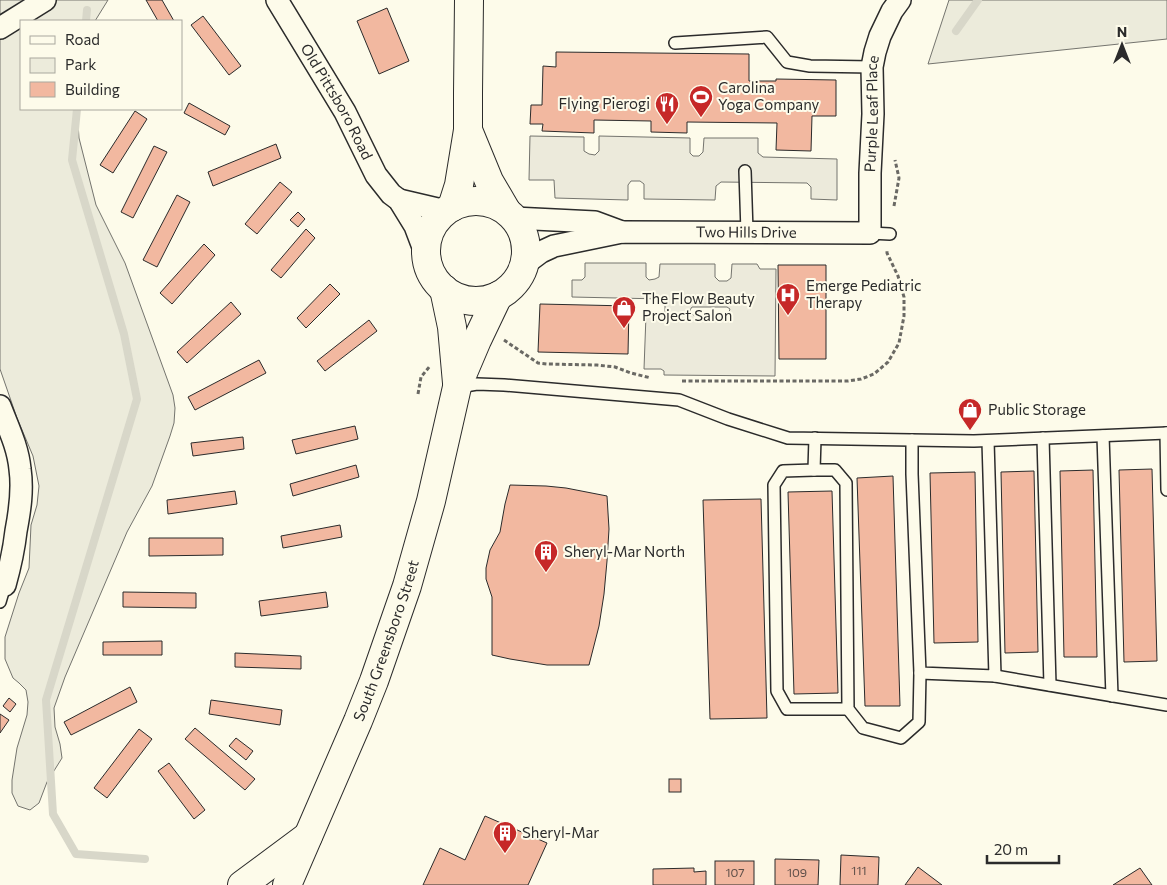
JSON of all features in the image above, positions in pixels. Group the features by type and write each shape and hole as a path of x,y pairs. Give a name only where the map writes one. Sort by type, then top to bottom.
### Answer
{"main road":[{"path":"449,209 459,185 468,130 469,0"},
{"path":"468,130 489,181 522,229 526,245 525,264 520,276 509,289 498,296 485,300 470,300 457,297 444,289 435,280 429,268 426,255 428,237 439,217 449,209 464,202 480,201 492,204 510,214"},
{"name":"South Greensboro Street","path":"444,289 452,327 457,387"},
{"name":"South Greensboro Street","path":"286,885 364,705 407,586 430,501 457,387 498,296"},
{"path":"242,885 308,836"}],"street":[{"path":"0,28 45,0"},
{"name":"Old Pittsboro Road","path":"277,0 345,112 376,176 391,194 399,200 415,226 426,255"},
{"name":"Purple Leaf Place","path":"880,233 870,174 872,67 880,36 892,11 900,0"},
{"path":"399,200 449,209"},
{"name":"Two Hills Drive","path":"510,214 596,222 622,232"},
{"name":"Two Hills Drive","path":"525,264 541,252 554,246 622,232 880,233"},
{"path":"0,406 14,442 22,484 22,500 11,565 3,593"}],"lane":[{"path":"675,43 767,37 788,62 810,66 872,67"},
{"path":"745,171 747,232"},
{"path":"457,387 477,384 504,385 679,400 728,419 788,438 988,441 1167,433 1167,490"},
{"path":"1103,436 1112,696"},
{"path":"814,470 815,438"},
{"path":"1043,438 1050,686"},
{"path":"848,709 787,709 777,691 774,485 783,471 814,470 835,470 846,483 848,709 863,728 901,738 920,722 912,440"},
{"path":"988,441 996,676"},
{"path":"920,674 996,676 1167,705"}],"path":[{"path":"676,381 848,381 862,379 874,374 888,362 899,343 904,316 904,297 898,276 880,233 899,178 895,159"},
{"path":"482,330 504,340 538,362 547,364 615,366 631,373 658,379"},
{"path":"418,394 421,377 434,360"}],"green space":[{"path":"0,0 108,0 96,20 20,20 20,110 77,110 79,138 96,205 125,263 173,395 175,408 174,423 152,486 127,532 65,677 54,708 55,727 62,758 47,782 39,803 30,810 18,806 12,793 17,748 27,715 28,702 26,690 13,678 5,659 5,637 29,568 31,525 37,505 39,486 33,456 0,369"},
{"path":"949,0 1167,0 1167,39 928,64"}],"shaded area":[{"path":"530,136 584,137 584,151 595,155 599,151 599,136 690,138 690,153 693,156 699,156 703,152 704,138 758,138 758,153 763,157 837,159 837,200 811,199 811,187 807,183 721,182 716,186 715,200 644,199 644,184 640,181 631,181 628,185 628,200 555,198 554,180 529,180"},
{"path":"585,263 646,263 646,277 649,280 659,277 660,264 715,264 715,277 719,281 727,281 731,278 732,264 757,264 760,269 776,269 775,376 664,375 664,371 661,369 644,369 646,315 661,315 665,313 665,302 662,299 572,297 572,280 582,280 585,277","holes":["692,307 727,307 730,309 728,315 693,315 690,312"]}],"building":[{"path":"146,0 162,0 173,20 157,20"},
{"path":"387,8 409,61 379,74 357,21"},
{"path":"203,16 241,66 229,75 191,25"},
{"path":"556,52 749,54 749,81 776,81 776,79 836,80 836,116 812,116 811,151 776,150 777,123 687,122 687,133 651,132 651,121 594,120 594,133 542,131 543,124 530,124 531,105 542,105 543,66 556,67"},
{"path":"189,103 230,126 225,135 184,113"},
{"path":"135,111 147,119 113,173 100,165"},
{"path":"276,144 281,158 213,186 208,172"},
{"path":"154,146 167,152 133,218 121,212"},
{"path":"280,182 292,192 257,234 245,224"},
{"path":"177,195 190,202 157,267 143,260"},
{"path":"298,212 305,219 298,227 290,220"},
{"path":"306,229 315,238 281,278 271,270"},
{"path":"204,244 215,255 172,304 160,293"},
{"path":"778,265 826,265 826,359 779,359"},
{"path":"330,284 340,294 306,328 297,318"},
{"path":"231,302 241,314 187,363 177,352"},
{"path":"540,304 629,306 628,354 538,352"},
{"path":"369,320 377,331 325,371 317,361"},
{"path":"259,360 266,373 195,410 188,397"},
{"path":"355,426 358,439 296,454 292,440"},
{"path":"243,437 244,449 193,456 191,443"},
{"path":"356,465 359,477 293,496 290,484"},
{"path":"1152,469 1157,661 1124,662 1119,470"},
{"path":"1093,470 1097,657 1064,657 1060,471"},
{"path":"1034,471 1038,652 1005,653 1001,472"},
{"path":"975,472 978,642 934,643 930,473"},
{"path":"893,476 900,706 865,706 857,478"},
{"name":"Sheryl-Mar North","path":"510,485 566,488 607,496 609,529 604,594 599,626 589,665 547,665 492,655 492,597 486,579 486,568 490,550 500,532"},
{"path":"235,491 237,504 168,514 167,500"},
{"path":"832,491 838,693 794,694 788,492"},
{"path":"761,499 767,718 710,719 703,500"},
{"path":"340,525 342,537 283,548 281,536"},
{"path":"149,538 223,538 223,555 149,556"},
{"path":"123,592 196,593 196,608 123,607"},
{"path":"326,592 328,607 261,616 259,601"},
{"path":"162,641 162,655 103,655 103,642"},
{"path":"235,653 301,656 301,669 235,667"},
{"path":"130,687 137,702 71,735 64,722"},
{"path":"9,698 16,704 10,712 3,706"},
{"path":"211,700 282,710 280,725 209,714"},
{"path":"0,714 9,720 0,733"},
{"path":"195,728 255,779 245,790 185,739"},
{"path":"139,729 152,739 107,798 94,788"},
{"path":"236,738 253,751 246,760 229,746"},
{"path":"169,763 205,810 194,819 158,771"},
{"path":"669,779 681,779 681,792 669,792"},
{"name":"Sheryl-Mar","path":"485,816 547,843 528,885 423,885 440,848 465,860"},
{"path":"841,855 879,857 878,885 840,885"},
{"path":"775,859 819,860 818,885 775,885"},
{"path":"715,861 754,861 754,885 715,885"},
{"path":"918,867 942,885 905,885"},
{"path":"694,868 694,872 706,871 706,885 653,885 653,869"},
{"path":"1140,868 1152,885 1113,885"}],"waterway":[{"path":"956,31 978,0"},
{"path":"86,20 87,10"},
{"path":"77,110 72,160 124,334 137,399 46,700 53,814 76,854 145,859"}],"place":[{"name":"Carolina Yoga Company","path":"701,118"},
{"name":"Flying Pierogi","path":"667,125"},
{"name":"Emerge Pediatric Therapy","path":"788,316"},
{"name":"The Flow Beauty Project Salon","path":"624,329"},
{"name":"Public Storage","path":"970,431"},
{"name":"Sheryl-Mar North","path":"546,573"},
{"name":"Sheryl-Mar","path":"505,854"}]}
